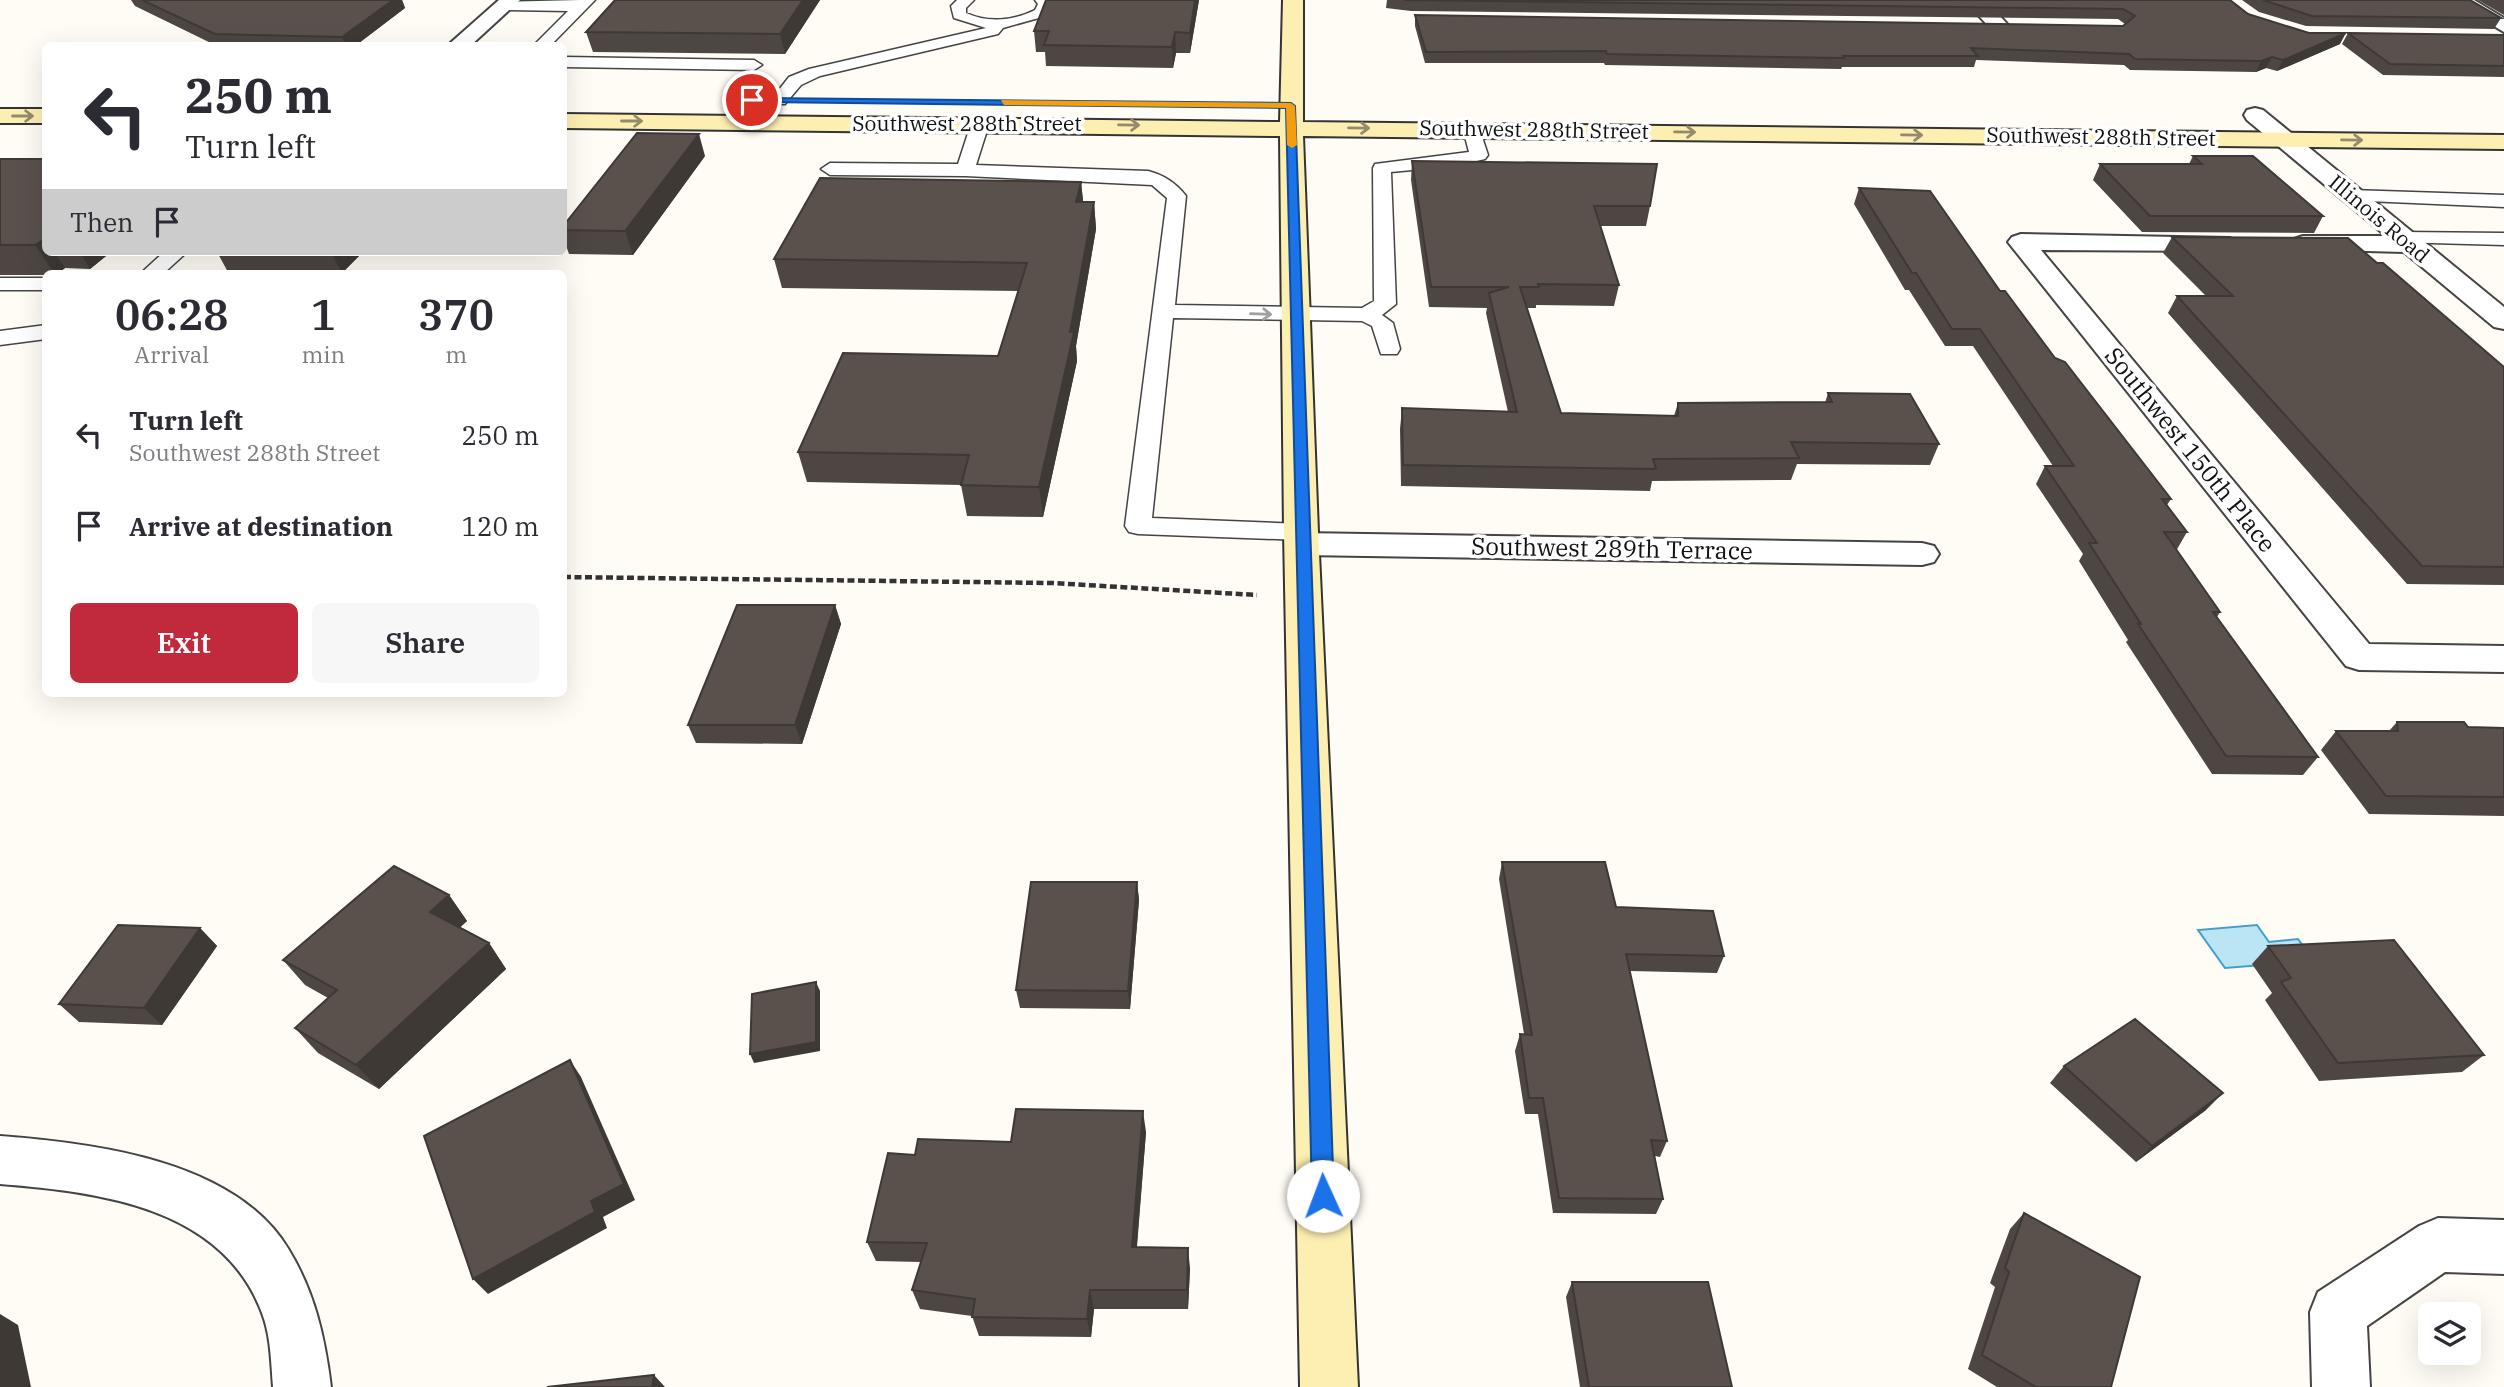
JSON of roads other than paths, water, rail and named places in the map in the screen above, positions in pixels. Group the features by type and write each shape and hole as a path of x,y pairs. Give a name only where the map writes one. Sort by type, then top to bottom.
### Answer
{"main road":[{"path":"1293,0 1292,111 1301,538 1329,1387"},
{"path":"752,100 806,100"},
{"path":"764,122 779,100"},
{"name":"Southwest 288th Street","path":"567,121 980,124 1292,111 1472,129 2504,142"},
{"name":"Southwest 288th Street","path":"2227,115 2297,116"},
{"path":"0,116 42,116"}],"street":[{"path":"1974,0 1999,26"},
{"path":"2460,0 2504,26"},
{"path":"462,42 507,3"},
{"path":"1972,26 2025,26"},
{"path":"2477,37 2504,38"},
{"name":"Illinois Road","path":"2255,115 2504,321"},
{"path":"2282,244 2406,241"},
{"name":"Southwest 150th Place","path":"2241,243 2021,242 2359,657 2504,659"},
{"name":"Southwest 289th Terrace","path":"1301,538 1922,554"},
{"path":"0,1160 109,1173 151,1182 190,1198 219,1215 242,1237 274,1278 289,1308 302,1387"},
{"path":"2341,1387 2339,1312 2438,1245 2504,1247"}],"lane":[{"path":"967,0 958,6 959,15 975,22 999,24 1024,20 1041,13 1045,9 1042,0"},
{"path":"507,3 585,4"},
{"path":"545,42 585,4"},
{"path":"779,100 795,81 816,72 992,31 999,24"},
{"path":"567,62 754,65"},
{"path":"965,170 980,124"},
{"path":"1366,315 1385,304 1382,169 1403,164 1452,163 1479,155 1472,129"},
{"path":"830,169 1121,174 1147,177 1168,186 1177,196 1138,526 1301,538"},
{"path":"2351,196 2504,201"},
{"path":"2406,241 2504,239"},
{"path":"155,270 172,256"},
{"path":"0,284 42,284"},
{"path":"1164,311 1366,315 1382,323 1389,349"},
{"path":"0,338 42,333"}],"water":[{"path":"2257,925 2269,942 2298,939 2314,961 2225,968 2198,930"}]}
